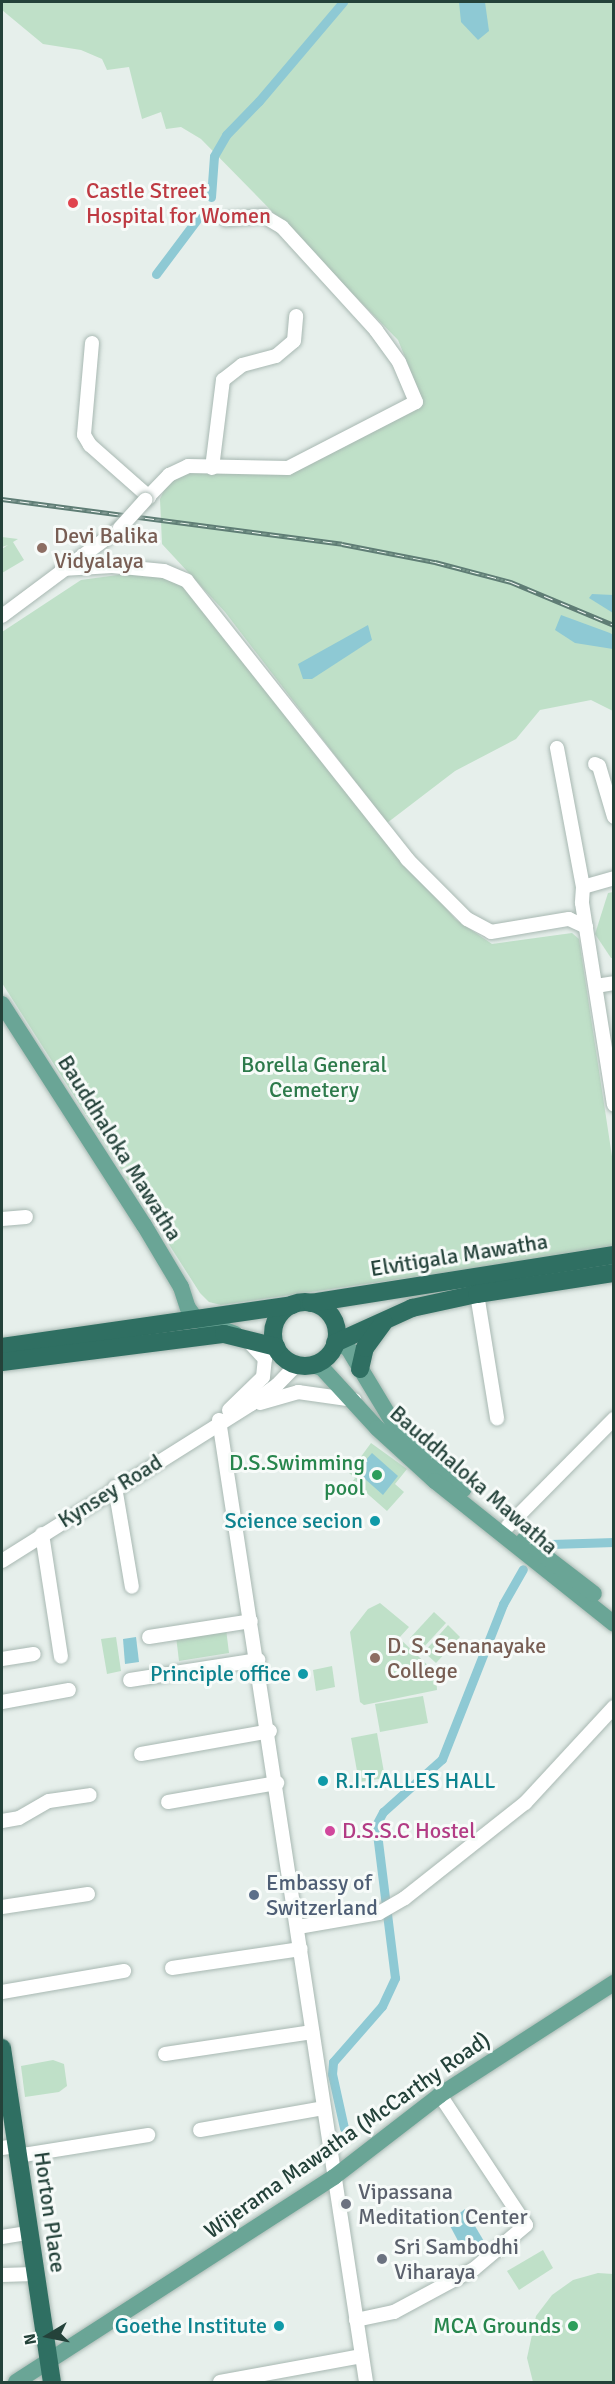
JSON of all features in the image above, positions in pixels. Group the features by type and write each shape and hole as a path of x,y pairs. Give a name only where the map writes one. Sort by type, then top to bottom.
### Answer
{"highway":[{"name":"Elvitigala Mawatha","path":"311,1303 614,1255"},
{"name":"Elvitigala Mawatha","path":"335,1343 412,1308 477,1294 614,1273"},
{"path":"311,1303 329,1313 337,1333 335,1343 327,1358 304,1365 276,1347 241,1336 2,1349 311,1303"},
{"path":"276,1347 274,1327 284,1310 292,1305"},
{"path":"360,1369 365,1348 385,1321"},
{"name":"Horton Place","path":"2,2048 11,2150 28,2233 52,2382"}],"main road":[{"name":"Bauddhaloka Mawatha","path":"2,1004 144,1225 196,1319"},
{"path":"196,1319 241,1336"},
{"name":"Bauddhaloka Mawatha","path":"335,1343 348,1348 401,1436 508,1526 614,1609"},
{"name":"Bauddhaloka Mawatha","path":"304,1365 322,1368 354,1400 377,1428 435,1481 614,1624"},
{"name":"Wijerama Mawatha (McCarthy Road)","path":"16,2382 50,2363 334,2177 440,2095 614,1983"}],"street":[{"path":"2,616 62,569 120,528 169,475 188,466 288,468 416,402 399,362 376,330 276,223 264,216 226,219"},
{"path":"212,468 224,380 242,365 276,356 294,341 296,316"},
{"path":"92,344 84,435 90,445 147,499"},
{"path":"62,569 112,566 164,571 187,581 407,859 467,919 491,932 569,919 586,927"},
{"path":"557,748 583,887 586,927 610,1056 614,1104"},
{"path":"595,764 599,765 614,817"},
{"path":"583,887 614,878"},
{"path":"596,986 614,983"},
{"path":"2,1219 26,1217"},
{"path":"477,1294 497,1418"},
{"path":"241,1336 263,1354 262,1377"},
{"name":"Kynsey Road","path":"219,1420 262,1377 276,1347"},
{"name":"Kynsey Road","path":"2,1561 115,1486 277,1385 304,1365"},
{"path":"354,1400 298,1392 267,1400 219,1420 270,1731 323,2108 366,2382"},
{"path":"508,1526 614,1419"},
{"path":"115,1486 132,1587"},
{"path":"42,1534 61,1657"},
{"path":"149,1637 251,1621"},
{"path":"2,1659 34,1654"},
{"path":"130,1680 258,1660"},
{"path":"2,1702 69,1690"},
{"path":"298,1928 384,1910 525,1803 614,1707"},
{"path":"141,1754 270,1731"},
{"path":"168,1802 277,1783"},
{"path":"2,1821 19,1818 49,1801 90,1795"},
{"path":"2,1907 88,1894"},
{"path":"172,1968 301,1949"},
{"path":"2,1992 124,1971"},
{"path":"165,2054 312,2032"},
{"path":"356,2320 394,2312 474,2269 526,2225 440,2095"},
{"path":"200,2130 323,2108"},
{"path":"11,2150 148,2135"},
{"path":"2,2237 28,2233"},
{"path":"2,2275 34,2274"},
{"path":"220,2382 362,2356"}],"green space":[{"path":"2,2 613,2 613,711 591,700 540,710 516,739 455,771 387,823 225,612 162,544 160,499 169,480 194,472 275,473 422,399 398,340 201,139 181,127 166,129 161,112 142,119 129,67 107,70 102,59 81,50 43,44 2,10"},
{"path":"2,537 18,539 13,542 24,560 2,573 2,549 8,545 2,547"},
{"name":"Borella General Cemetery","path":"132,573 170,578 185,586 455,919 492,944 572,933 579,939 613,1163 613,1248 221,1305 209,1302 200,1293 2,983 2,632 81,580"},
{"path":"613,892 614,958 611,958 595,934 608,893"},
{"name":"D.S.Swimming pool","path":"371,1443 407,1469 395,1484 404,1492 387,1511 353,1481 355,1478 349,1473"},
{"path":"380,1603 409,1627 399,1638 436,1673 437,1690 364,1705 360,1702 350,1632 368,1609"},
{"path":"434,1612 446,1623 422,1649 410,1638"},
{"path":"448,1625 460,1637 436,1663 424,1652"},
{"path":"226,1629 229,1653 179,1661 176,1636"},
{"path":"116,1637 121,1671 107,1674 101,1639"},
{"path":"332,1666 335,1687 316,1691 313,1670"},
{"path":"423,1696 428,1723 380,1732 375,1704"},
{"path":"377,1733 385,1778 359,1782 351,1738"},
{"path":"53,2060 64,2064 67,2086 59,2092 25,2097 21,2066"},
{"path":"543,2250 553,2268 519,2290 507,2271"},
{"name":"MCA Grounds","path":"598,2273 613,2274 613,2382 533,2382 527,2358 536,2316 552,2295 573,2280"}],"water":[{"path":"459,2 485,2 489,31 478,40 461,22"},
{"path":"592,594 613,595 613,613 589,598"},
{"path":"561,615 610,633 613,635 613,649 575,643 555,630"},
{"path":"368,625 372,640 312,679 303,679 298,664"},
{"path":"372,1453 398,1476 383,1495 356,1471"},
{"path":"136,1637 139,1662 125,1664 123,1639"},
{"path":"465,2209 485,2243 466,2256 448,2222"}],"waterway":[{"path":"211,197 214,156 226,135 259,101 343,2"},
{"path":"156,274 198,218"},
{"path":"551,1544 614,1542"},
{"path":"344,2128 332,2074 333,2062 382,2006 395,1978 376,1825 383,1812 442,1759 503,1604 523,1569"}],"railway":[{"path":"2,499 342,544 435,562 511,582 614,625"}],"place":[{"name":"Castle Street Hospital for Women","path":"73,203"},
{"name":"Devi Balika Vidyalaya","path":"42,548"},
{"name":"D.S.Swimming pool","path":"377,1475"},
{"name":"Science secion","path":"375,1521"},
{"name":"D. S. Senanayake College","path":"375,1658"},
{"name":"Principle office","path":"303,1674"},
{"name":"R.I.T.ALLES HALL","path":"323,1781"},
{"name":"D.S.S.C Hostel","path":"330,1831"},
{"name":"Embassy of Switzerland","path":"254,1895"},
{"name":"Vipassana Meditation Center","path":"346,2204"},
{"name":"Sri Sambodhi Viharaya","path":"382,2259"},
{"name":"Goethe Institute","path":"279,2326"},
{"name":"MCA Grounds","path":"573,2326"}]}
